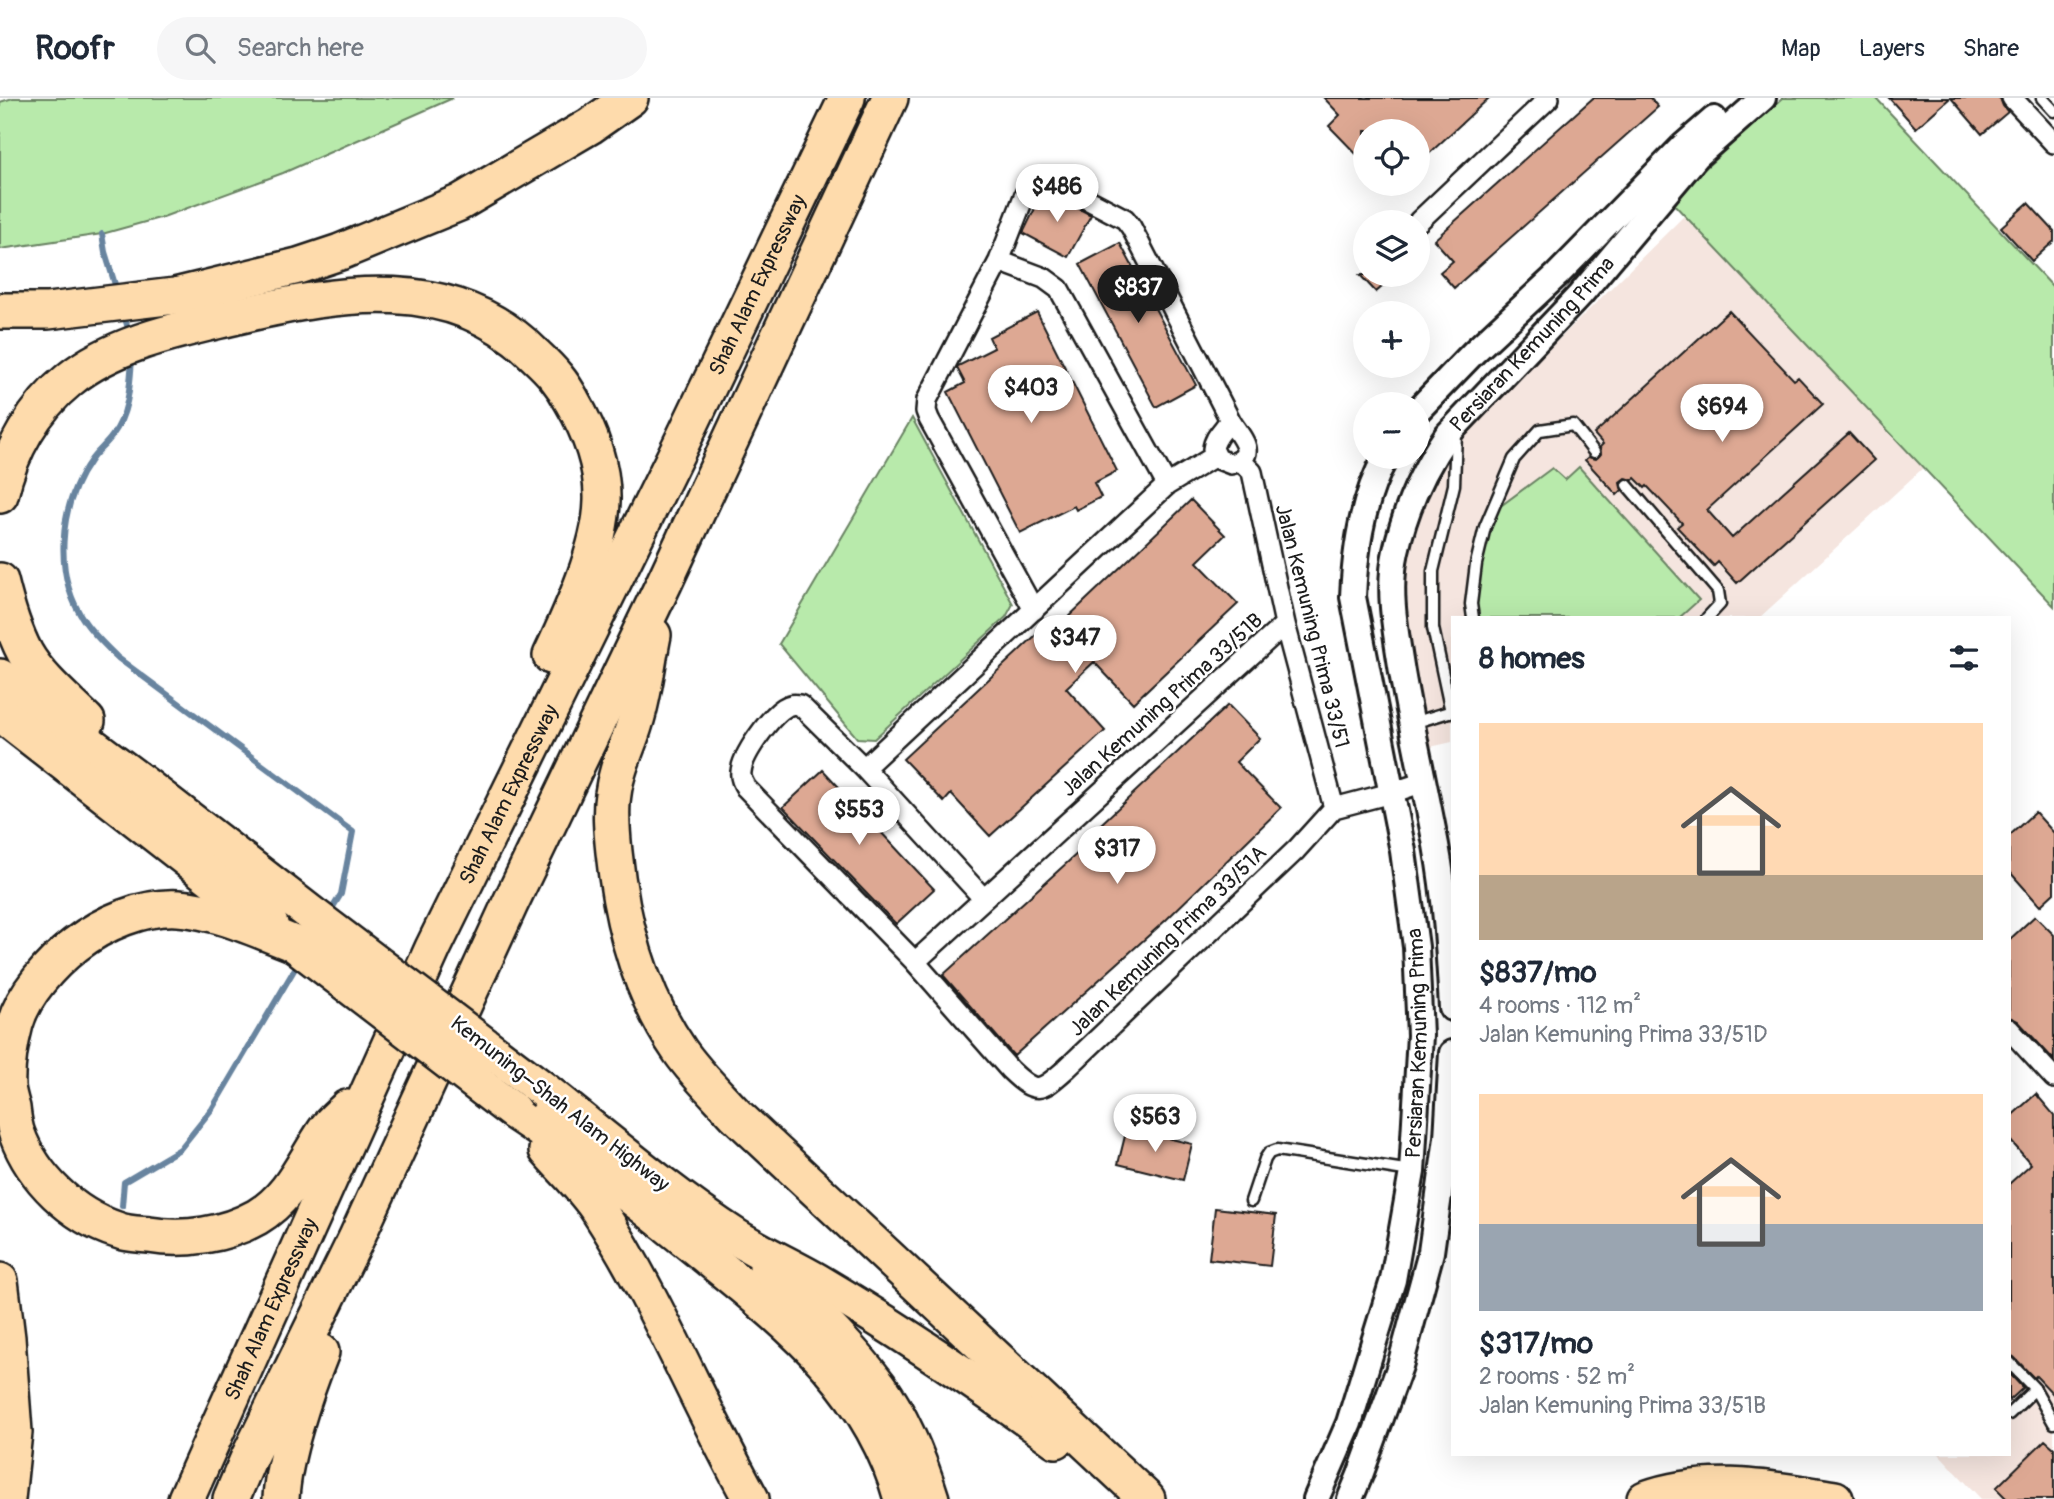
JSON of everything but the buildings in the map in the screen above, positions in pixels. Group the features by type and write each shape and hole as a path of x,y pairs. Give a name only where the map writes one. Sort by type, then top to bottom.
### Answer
{"highway":[{"path":"0,312 48,311 175,296 340,252 459,203 590,127 630,98"},
{"name":"Shah Alam Expressway","path":"186,1499 433,948 680,446 847,98"},
{"name":"Shah Alam Expressway","path":"231,1499 356,1239 510,904 664,583 890,98"},
{"path":"0,495 4,477 21,437 40,409 69,380 96,362 158,336 316,299 370,294 417,296 460,307 492,320 523,342 560,379 586,425 598,465 602,501 596,541 571,613 536,690 517,780"},
{"path":"0,581 7,610 26,654 53,687 97,730 146,786"},
{"path":"664,583 635,722 621,758 613,793 612,826 617,878 629,935 648,992 663,1025 681,1053 736,1115 984,1368 1147,1499"},
{"name":"Kemuning–Shah Alam Highway","path":"0,677 146,786 305,930 513,1111 598,1209 661,1323 751,1499"},
{"name":"Kemuning–Shah Alam Highway","path":"0,713 305,930 545,1091 737,1238 984,1368 1140,1499"},
{"path":"305,930 178,908 153,910 119,919 87,936 55,961 29,995 16,1022 7,1088 17,1133 30,1162 58,1195 83,1214 118,1231 169,1238 210,1234 256,1217 275,1204 297,1180 326,1128 372,1083"},
{"path":"513,1111 563,1143 666,1223 774,1312 814,1349 842,1381 876,1431 902,1499"},
{"path":"737,1238 838,1338 879,1387 912,1447 931,1499"},
{"path":"281,1499 282,1480 291,1443 314,1369 337,1315 356,1239"},
{"path":"0,1281 8,1338 14,1432 8,1499"},
{"path":"1645,1499 1701,1487 1746,1486 1835,1499"}],"street":[{"path":"1430,211 1549,98"},
{"name":"Persiaran Kemuning Prima","path":"1430,398 1582,250 1684,145 1739,98"},
{"name":"Persiaran Kemuning Prima","path":"1451,991 1447,925 1437,848 1411,723 1392,604 1395,553 1410,504 1433,456 1447,435 1580,295 1697,156 1763,98"},
{"path":"2012,98 2054,143"},
{"path":"1034,610 926,411 927,400 999,261 1027,190 1036,181 1054,182 1125,219 1131,227 1230,420 1214,442 1215,456"},
{"path":"1582,250 1602,270"},
{"path":"999,261 1044,278 1059,289 1167,485"},
{"name":"Jalan Kemuning Prima 33/51","path":"1230,420 1236,432 1246,442 1244,455 1240,460 1252,472 1285,624 1334,807"},
{"path":"864,768 1167,485 1215,456"},
{"path":"1215,456 1227,463 1240,460"},
{"name":"Persiaran Kemuning Prima","path":"1317,1499 1349,1423 1392,1280 1401,1169 1420,1035 1416,947 1403,851 1353,597 1354,563 1363,518 1378,469"},
{"name":"Jalan Kemuning Prima 33/51B","path":"915,962 1285,624"},
{"path":"915,962 746,788 741,772 748,752 775,716 793,704 800,705 864,768 984,898"},
{"path":"1334,807 1424,782"},
{"name":"Jalan Kemuning Prima 33/51A","path":"915,962 1024,1084 1032,1088 1049,1085 1296,850 1334,807"},
{"path":"2011,1031 2054,1077"},
{"name":"Persiaran Kemuning Prima","path":"1350,1499 1400,1366 1431,1252 1447,1138 1451,1070"}],"lane":[{"path":"2042,98 2054,111"},
{"path":"1451,707 1433,628 1433,571 1454,485 1457,424"},
{"path":"1473,616 1471,604 1476,564 1485,527 1514,458 1540,430 1573,425 1594,452"},
{"path":"1627,485 1718,591 1720,604 1709,616"},
{"path":"1411,723 1451,711"},
{"path":"1251,1202 1265,1159 1269,1153 1277,1150 1401,1169"},
{"path":"2011,1364 2035,1389 2054,1423"},
{"path":"2011,1412 2035,1389"}],"shaded area":[{"path":"1685,215 1923,468 1761,616 1451,616 1451,742 1426,748 1410,640 1406,566 1430,489 1463,434"},
{"path":"2011,1196 2054,1242 2054,1499 1981,1499 1941,1456 2011,1456"}],"green space":[{"path":"13,98 453,98 283,173 163,217 102,234 0,249 0,102"},
{"path":"1783,98 1876,98 2054,288 2054,606 1670,200"},
{"path":"912,418 1013,604 1006,617 874,739 857,738 779,644"},
{"path":"1579,467 1699,600 1681,616 1470,616 1480,547 1498,508 1552,468 1565,480"}],"waterway":[{"path":"102,234 117,291"},
{"path":"123,312 130,335"},
{"path":"132,359 128,399 122,418 112,436 93,457 80,478 66,519 64,563 75,604 85,622 118,658 353,832 341,894 330,912"},
{"path":"122,1206 124,1182 180,1149 212,1109 300,960"}]}
